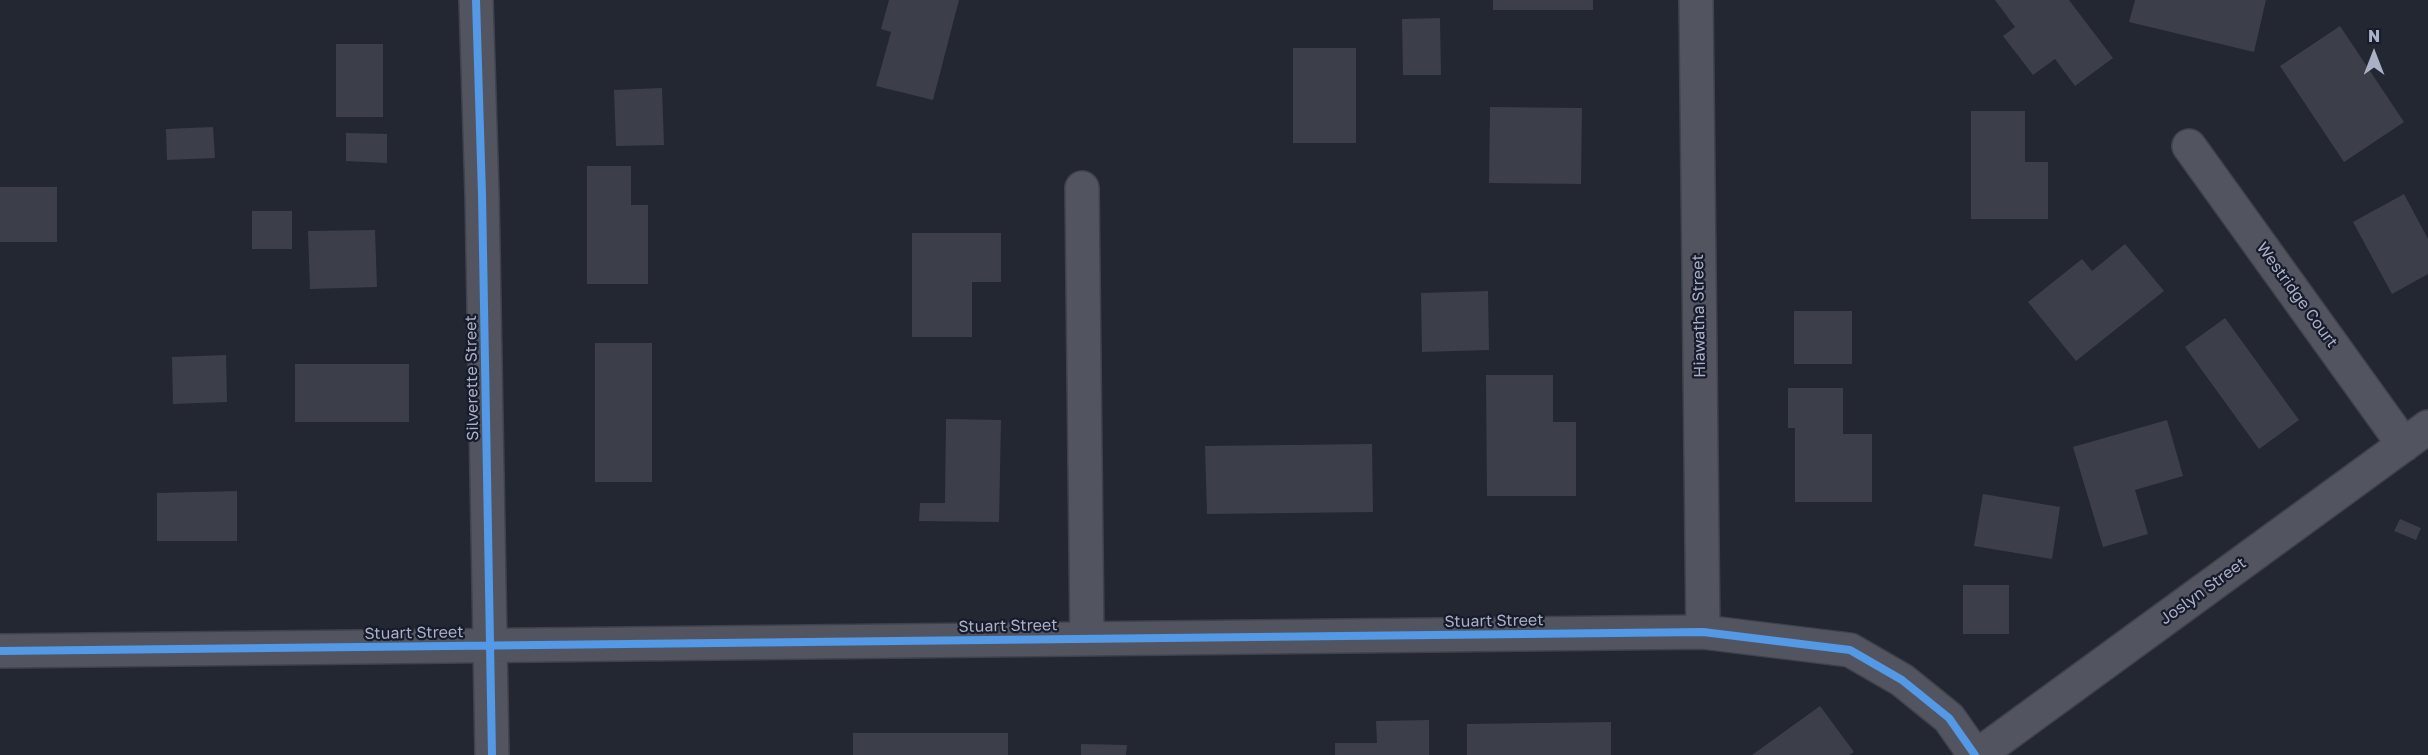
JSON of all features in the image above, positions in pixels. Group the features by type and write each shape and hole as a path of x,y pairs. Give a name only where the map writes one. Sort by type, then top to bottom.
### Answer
{"street":[{"name":"Silverette Street","path":"476,0 482,194 492,755"},
{"name":"Hiawatha Street","path":"1696,0 1703,632"},
{"name":"Westridge Court","path":"2189,146 2416,436"},
{"path":"1082,188 1087,639"},
{"name":"Joslyn Street","path":"1976,755 2416,436"},
{"name":"Stuart Street","path":"0,651 1703,632 1850,650 1902,680 1949,718 1976,755"}],"building":[{"path":"889,0 959,0 933,100 876,86 891,32 881,29"},
{"path":"1493,0 1593,0 1593,10 1493,10"},
{"path":"1995,0 2069,0 2113,58 2075,86 2055,59 2033,75 2003,36 2015,27"},
{"path":"2135,0 2266,0 2254,52 2129,22"},
{"path":"1440,18 1441,75 1403,75 1402,19"},
{"path":"2340,26 2404,122 2344,162 2280,66"},
{"path":"336,44 383,44 383,117 336,117"},
{"path":"1293,48 1356,48 1356,143 1293,143"},
{"path":"662,88 664,145 616,146 614,90"},
{"path":"1490,107 1582,108 1581,184 1489,183"},
{"path":"1971,111 2025,111 2025,162 2048,162 2048,219 1971,219"},
{"path":"213,127 215,158 167,160 166,129"},
{"path":"346,133 387,134 387,163 346,161"},
{"path":"587,166 631,166 631,205 648,205 648,284 587,284"},
{"path":"0,187 57,187 57,242 0,242"},
{"path":"2404,194 2428,239 2428,274 2392,294 2353,222"},
{"path":"252,211 292,211 292,249 252,249"},
{"path":"375,230 377,287 310,289 308,231"},
{"path":"912,233 1001,233 1001,282 972,282 972,337 912,337"},
{"path":"2125,244 2164,291 2076,361 2028,302 2082,259 2092,271"},
{"path":"1488,291 1489,350 1422,352 1421,293"},
{"path":"1794,311 1852,311 1852,364 1794,364"},
{"path":"2225,318 2299,420 2259,449 2185,347"},
{"path":"595,343 652,343 652,482 595,482"},
{"path":"226,355 227,402 173,404 172,357"},
{"path":"295,364 409,364 409,422 295,422"},
{"path":"1486,375 1553,375 1553,422 1576,422 1576,496 1487,496"},
{"path":"1788,388 1843,388 1843,434 1872,434 1872,502 1795,502 1795,428 1788,428"},
{"path":"946,419 1001,420 999,522 919,521 920,503 945,503"},
{"path":"2167,420 2183,476 2135,490 2148,534 2103,547 2073,447"},
{"path":"1372,444 1373,512 1207,514 1205,446"},
{"path":"237,491 237,541 157,541 157,493"},
{"path":"1983,494 2060,507 2052,559 1974,546"},
{"path":"2400,519 2421,528 2416,540 2394,531"},
{"path":"1963,585 2009,585 2009,634 1963,634"},
{"path":"1820,706 1854,752 1849,755 1752,755"},
{"path":"1429,720 1429,755 1335,755 1335,743 1377,743 1376,721"},
{"path":"1611,722 1611,755 1467,755 1467,724"},
{"path":"853,733 1008,733 1008,755 853,755"},
{"path":"1081,744 1127,745 1126,755 1081,755"}],"cycle path":[{"path":"476,0 482,194 492,755"},
{"path":"0,651 1703,632 1850,650 1902,680 1949,718 1975,755"}]}
